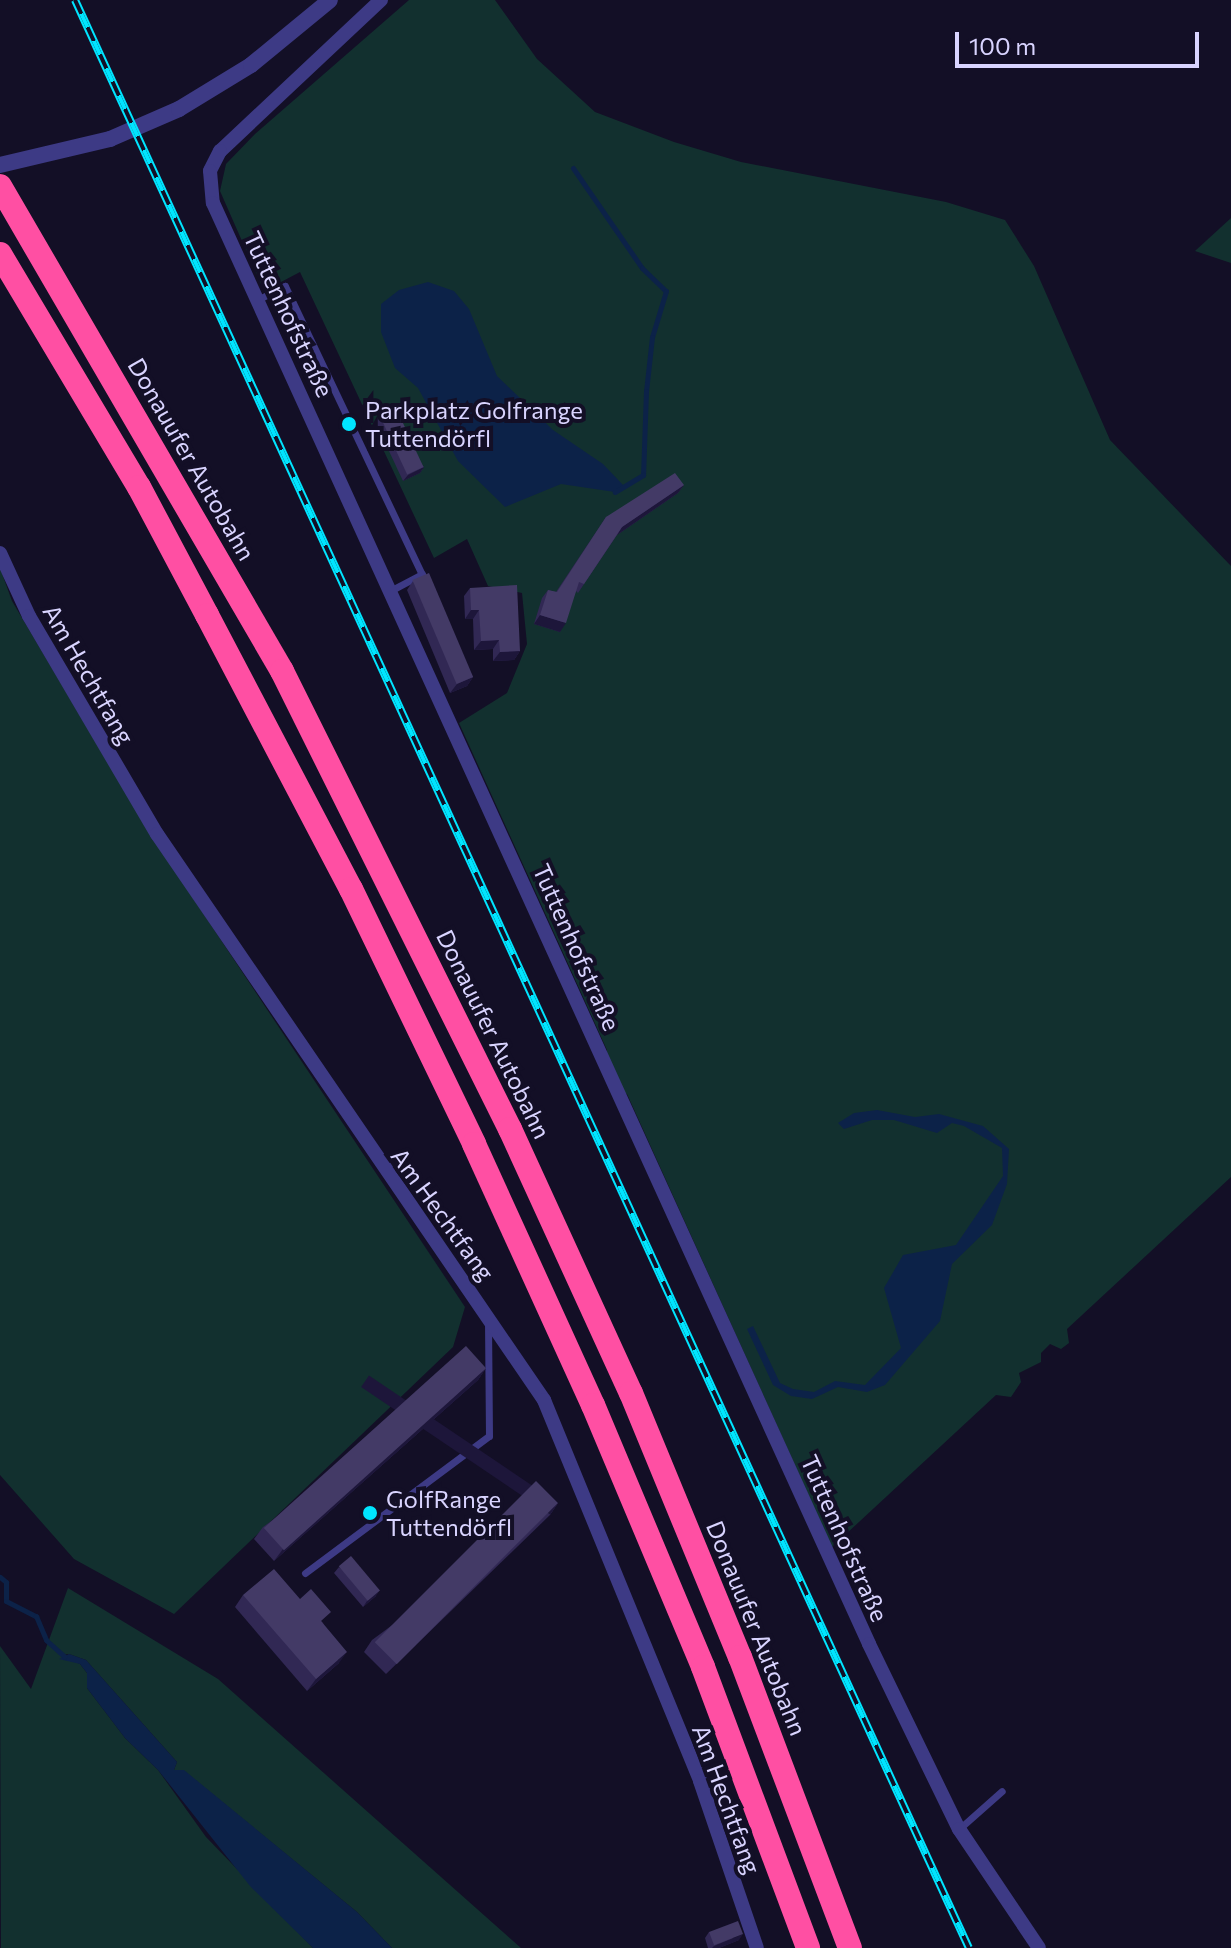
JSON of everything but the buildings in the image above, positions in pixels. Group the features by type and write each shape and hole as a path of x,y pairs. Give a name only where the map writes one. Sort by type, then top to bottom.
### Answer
{"highway":[{"name":"Donauufer Autobahn","path":"0,186 282,671 510,1129 631,1393 740,1657 850,1948"},
{"path":"0,254 194,589 351,889 474,1144 593,1405 697,1653 808,1948"}],"street":[{"path":"0,165 110,139 179,109 251,65 330,0"},
{"name":"Tuttenhofstraße","path":"381,0 220,151 210,171 213,203 392,590 869,1644 959,1829 1039,1948"},
{"name":"Am Hechtfang","path":"0,553 29,616 157,834 388,1177 487,1314 544,1400 700,1781 757,1948"}],"lane":[{"path":"259,299 285,286 422,574 392,590"},
{"path":"305,1573 489,1436 487,1314"},
{"path":"959,1829 1002,1791"}],"green space":[{"path":"409,0 495,0 537,59 595,112 674,142 741,162 946,202 1005,220 1034,266 1110,440 1231,566 1231,1177 1067,1329 1069,1343 1061,1349 1050,1344 1041,1353 1041,1362 1019,1373 1021,1382 1011,1397 996,1395 832,1547 627,1094 619,1092 605,1063 607,1050 459,723 507,693 527,644 522,593 488,586 467,539 434,558 300,272 264,291 220,191 226,164 255,134"},
{"path":"1231,218 1231,263 1195,251"},
{"path":"0,568 12,601 147,829 465,1307 453,1347 174,1614 74,1559 0,1475"},
{"path":"68,1588 218,1679 521,1948 392,1948 357,1912 183,1770 174,1770 177,1762 86,1660 69,1654 61,1655 80,1664 87,1673 87,1688 125,1738 158,1770 206,1837 313,1948 1,1948 0,1646 31,1689"}],"water":[{"path":"428,282 454,291 469,309 497,376 553,430 603,464 623,485 615,492 561,484 505,507 458,461 418,388 395,368 381,332 381,304 399,290"},
{"path":"877,1110 915,1117 939,1114 983,1126 1009,1149 1007,1184 992,1225 952,1264 940,1321 885,1385 867,1392 838,1387 812,1399 791,1396 773,1385 747,1329 753,1326 780,1383 793,1389 814,1392 835,1381 865,1385 901,1348 884,1288 903,1255 956,1245 1003,1176 1002,1148 964,1126 952,1123 937,1133 894,1120 872,1120 844,1129 838,1123 854,1113"},
{"path":"69,1654 86,1660 177,1762 174,1770 184,1770 357,1912 392,1948 313,1948 250,1886 158,1770 125,1738 87,1688 87,1673 80,1664 59,1659"}],"waterway":[{"path":"573,168 642,268 666,291 652,337 646,391 643,475 615,492"},
{"path":"0,1577 6,1582 6,1601 36,1616 46,1640 65,1657"}],"railway":[{"path":"75,0 969,1948"}],"place":[{"name":"Parkplatz Golfrange Tuttendörfl","path":"349,424"},
{"name":"GolfRange Tuttendörfl","path":"370,1513"}]}
